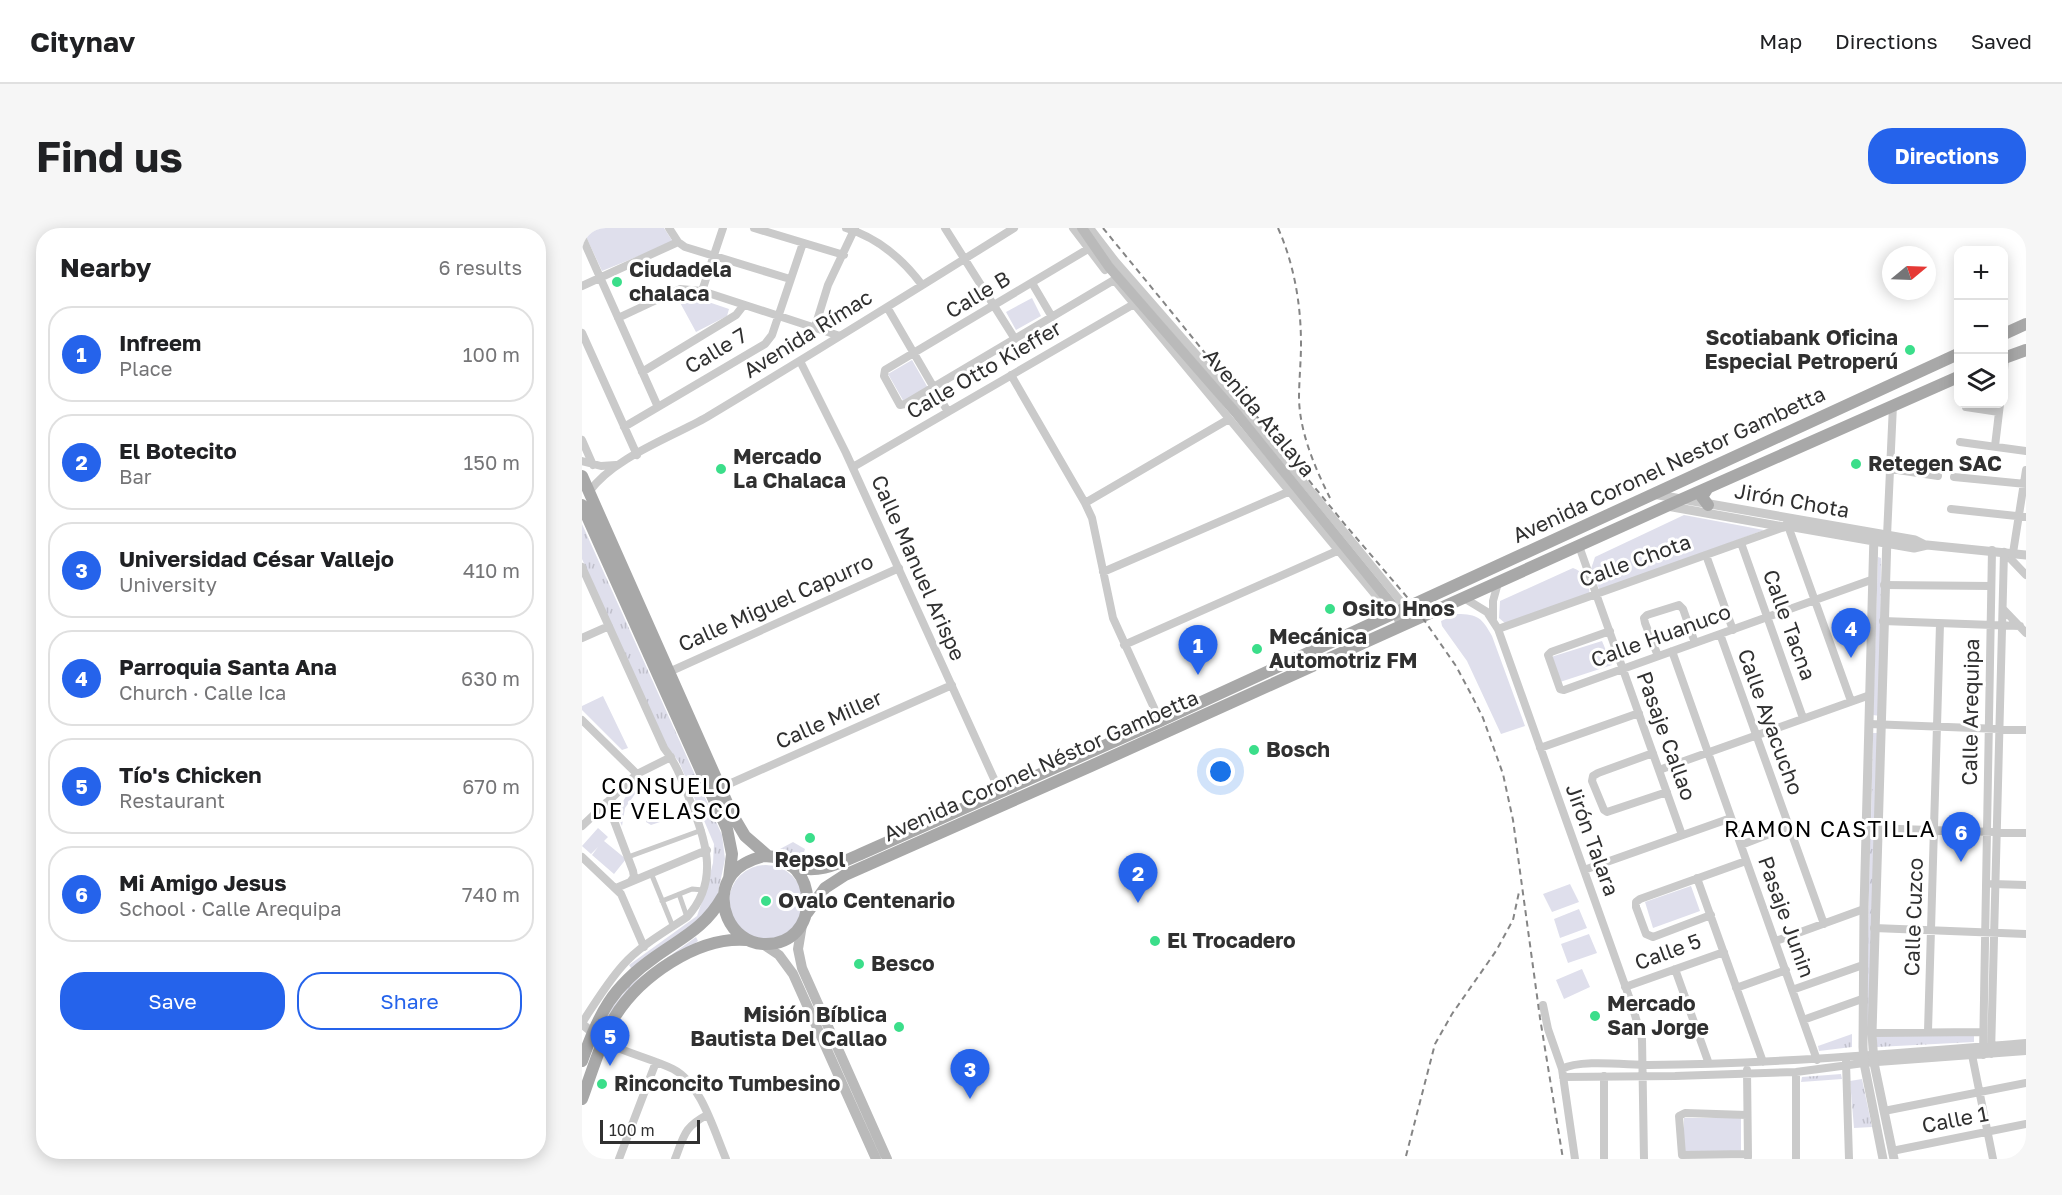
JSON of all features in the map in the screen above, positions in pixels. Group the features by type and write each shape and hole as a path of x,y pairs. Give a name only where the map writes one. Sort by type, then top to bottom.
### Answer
{"main road":[{"name":"Avenida Atalaya","path":"1082,228 1109,267 1237,414 1398,611 1402,626"},
{"path":"2008,332 2026,324"},
{"path":"2008,344 2022,351"},
{"path":"2008,360 2022,351"},
{"name":"Avenida Coronel Nestor Gambetta","path":"1398,611 1954,356"},
{"name":"Avenida Coronel Nestor Gambetta","path":"1402,626 1954,379"},
{"path":"582,476 720,788 739,826 768,856"},
{"path":"1707,489 1702,497 1708,505"},
{"path":"582,505 727,829 732,854 729,879 723,895 710,916 696,930 655,956 616,991 600,1014 582,1061"},
{"name":"Avenida Coronel Néstor Gambetta","path":"791,866 814,871 829,868 1160,721 1398,611"},
{"name":"Avenida Coronel Néstor Gambetta","path":"804,919 825,888 845,875 1402,626"},
{"path":"729,879 742,865 768,856 791,866 805,884 808,894 798,939 799,957 808,996"},
{"path":"723,895 727,919 732,928 748,940"},
{"path":"763,944 782,941 796,931 804,919"},
{"path":"582,1099 603,1041 613,1020 627,1000 660,970 694,950 713,942 731,939 748,940 763,944 779,956 808,996 860,1111 887,1159"},
{"path":"860,1111 876,1159"}],"street":[{"path":"669,228 685,248 790,279"},
{"path":"702,291 723,228"},
{"path":"754,228 844,255"},
{"path":"945,228 1015,339"},
{"name":"Avenida Rímac","path":"589,492 601,477 617,465 693,425 1014,228"},
{"name":"Avenida Atalaya","path":"1073,228 1337,551 1398,611 1416,620"},
{"name":"Avenida Atalaya","path":"1090,228 1107,251 1244,409 1398,611"},
{"path":"815,327 828,285 844,255 852,229 893,252 922,285"},
{"path":"582,237 658,407"},
{"path":"582,286 678,242"},
{"name":"Calle 7","path":"624,426 765,344 772,335 779,316 802,243"},
{"name":"Calle B","path":"933,388 906,404 900,405 884,376 885,370 1088,249"},
{"path":"933,388 1114,280"},
{"path":"1032,283 1052,317"},
{"path":"618,318 680,289 702,291 840,336"},
{"name":"Calle Otto Kieffer","path":"853,467 1134,304"},
{"path":"642,372 736,315 743,306"},
{"path":"887,307 948,412"},
{"path":"582,333 637,455"},
{"name":"Calle Manuel Arispe","path":"800,361 853,467 1000,792"},
{"path":"1011,375 1092,519 1113,618 1160,721"},
{"path":"1893,405 1892,469 1884,585 1872,1033 1868,1058 1884,1111 1893,1155"},
{"path":"1995,446 1999,408"},
{"path":"1085,503 1229,419"},
{"path":"582,440 593,465"},
{"path":"1960,442 2026,452"},
{"name":"Avenida Rímac","path":"582,461 593,465 617,465"},
{"path":"1892,469 1938,476"},
{"name":"Calle Arequipa","path":"1987,1050 1983,1032 1989,933 1995,884 2002,609 2008,553 2022,517 2026,470"},
{"path":"1954,477 2025,484"},
{"path":"1103,572 1288,492"},
{"name":"Jirón Chota","path":"1651,494 1786,524"},
{"name":"Jirón Chota","path":"1666,506 1887,540 1915,540 1927,545 2026,555"},
{"path":"1951,509 2022,517"},
{"path":"1786,524 1851,701"},
{"name":"Calle Chota","path":"1498,629 1741,543 1786,524"},
{"path":"1874,538 1871,580 1863,999 1868,1058 1883,1159"},
{"name":"Calle Tacna","path":"1741,543 1803,718"},
{"name":"Pasaje Callao","path":"1579,546 1682,835"},
{"name":"Calle Arequipa","path":"1987,1050 1989,933 1986,884 1992,550"},
{"path":"1124,645 1337,551"},
{"path":"2008,553 2026,575"},
{"name":"Calle Ayacucho","path":"1706,555 1733,630"},
{"path":"582,567 664,748 671,757 702,830 707,850 708,872 697,904 687,917 624,963 582,1023 603,1041 673,1069 688,1078 697,1092 726,1159"},
{"name":"Calle Miguel Capurro","path":"669,672 899,568"},
{"name":"Calle Huanuco","path":"1610,632 1551,652 1548,658 1558,686 1564,690 1871,580"},
{"path":"1493,619 1493,601 1498,583"},
{"path":"1884,585 1991,586"},
{"name":"Jirón Talara","path":"1464,598 1480,606 1493,619 1498,629 1642,1039 1644,1159"},
{"path":"1658,656 1645,623 1644,618 1647,615 1679,605 1683,609 1695,643"},
{"path":"2002,609 2023,629"},
{"path":"1883,621 1991,625 2023,629"},
{"name":"Calle Cuzco","path":"1929,1031 1940,624"},
{"path":"582,638 609,626"},
{"name":"Calle Ayacucho","path":"1720,634 1824,924"},
{"name":"Pasaje Junin","path":"1672,651 1817,1060"},
{"name":"Calle Miller","path":"720,788 952,685"},
{"path":"1659,770 1870,695"},
{"path":"1540,748 1639,713"},
{"path":"582,720 637,774"},
{"path":"1869,724 2026,730"},
{"path":"1653,753 1598,773 1593,776 1592,781 1604,810 1607,812 1667,792"},
{"path":"582,826 637,774 671,757"},
{"path":"607,802 634,877 631,881"},
{"path":"1584,870 1731,818"},
{"path":"1741,845 1788,827"},
{"path":"1867,828 2026,833"},
{"path":"628,858 702,830"},
{"path":"616,888 707,850"},
{"path":"582,857 616,888 624,899 644,947"},
{"path":"1711,915 1653,937 1646,934 1636,907 1640,899 1746,861"},
{"path":"651,873 673,927"},
{"path":"1697,878 1763,1062"},
{"path":"1986,884 2026,885"},
{"path":"662,901 695,889 703,890"},
{"path":"679,894 687,917"},
{"path":"1776,941 1864,909"},
{"path":"1874,928 2026,934"},
{"name":"Calle 5","path":"1625,987 1724,952"},
{"path":"1792,990 1863,964"},
{"path":"1675,969 1709,1064"},
{"path":"1737,988 1786,970"},
{"path":"1803,1020 1863,999"},
{"path":"1543,1005 1548,1029 1563,1073 1575,1159"},
{"path":"1872,1033 1983,1032"},
{"path":"1563,1073 1570,1066 1599,1064 1709,1064 1817,1060 1845,1056 1868,1058 1972,1055 2026,1043"},
{"path":"1563,1073 1644,1077 1796,1072 1847,1066 1868,1058 1987,1050 2026,1051"},
{"path":"1972,1055 1993,1159"},
{"path":"1845,1056 1849,1159"},
{"path":"619,1159 656,1062"},
{"path":"1747,1063 1748,1157 1682,1155 1679,1116 1685,1113 1747,1115"},
{"path":"1796,1072 1796,1159"},
{"path":"1604,1076 1604,1159"},
{"path":"1884,1111 2026,1083"},
{"path":"675,1159 685,1132 693,1122 707,1115"},
{"name":"Calle 1","path":"1893,1155 2026,1124"}],"green space":[{"path":"582,228 664,228 673,242 602,271"},
{"path":"685,294 729,309 727,316 696,332 677,297"},
{"path":"1032,298 1041,316 1016,330 1006,312"},
{"path":"912,360 928,388 904,402 888,374"},
{"path":"1684,515 1764,530 1603,590 1599,589 1591,569 1595,557"},
{"path":"582,524 722,835 725,859 718,893 703,921 633,971 629,965 697,916 713,863 714,844 679,762 666,746 582,559"},
{"path":"1878,557 1881,558 1880,716 1873,715"},
{"path":"1573,568 1586,578 1589,594 1506,624 1499,618 1500,601"},
{"path":"1457,614 1479,618 1492,636 1525,726 1501,734 1467,661 1442,626 1441,621"},
{"path":"1602,641 1612,665 1560,682 1551,657"},
{"path":"603,696 628,748 622,750 582,710 582,706"},
{"path":"1873,733 1878,733 1877,821 1871,820"},
{"path":"640,779 643,783 625,808 622,826 619,813 621,807"},
{"path":"653,806 660,822 651,825 646,822 647,814"},
{"path":"598,828 608,837 604,841 626,859 614,874 592,855 598,847 591,854 582,846"},
{"path":"1870,839 1876,840 1871,1030 1866,1029"},
{"path":"793,842 805,849 801,862 792,854 780,849"},
{"path":"766,865 787,871 797,881 803,902 797,923 787,933 766,939 745,933 735,923 729,902 735,881 745,871"},
{"path":"1570,884 1579,902 1552,912 1543,894"},
{"path":"1691,886 1700,911 1653,928 1645,902"},
{"path":"1579,909 1587,928 1560,938 1554,919"},
{"path":"1589,934 1597,953 1568,963 1561,944"},
{"path":"696,937 698,941 636,987 604,1035 598,1033 604,1018 631,984"},
{"path":"1582,969 1590,987 1564,999 1556,980"},
{"path":"1852,1034 1852,1047 1819,1051 1818,1046"},
{"path":"1877,1036 1974,1036 1974,1042 1877,1047"},
{"path":"1841,1074 1842,1079 1801,1082 1802,1077"},
{"path":"1862,1079 1872,1127 1854,1128 1850,1081"},
{"path":"1684,1118 1741,1118 1741,1151 1684,1151"}],"railway":[{"path":"1103,228 1347,527 1413,604 1456,666 1483,718 1503,774 1513,820 1540,1018 1563,1159"},
{"path":"1278,228 1292,270 1300,314 1299,399 1302,425 1314,462 1330,498"},
{"path":"1406,1156 1435,1044 1452,1014 1496,951 1513,920 1519,892"}],"place":[{"name":"Ciudadela chalaca","path":"617,282"},
{"name":"Scotiabank Oficina Especial Petroperú","path":"1910,350"},
{"name":"Retegen SAC","path":"1856,464"},
{"name":"Mercado La Chalaca","path":"721,469"},
{"name":"Osito Hnos","path":"1330,609"},
{"name":"Mecánica Automotriz FM","path":"1257,649"},
{"name":"Parroquia Santa Ana","path":"1851,658"},
{"name":"Infreem","path":"1198,675"},
{"name":"Bosch","path":"1254,750"},
{"name":"Repsol","path":"810,838"},
{"name":"Mi Amigo Jesus","path":"1961,862"},
{"name":"Ovalo Centenario","path":"766,901"},
{"name":"El Botecito","path":"1138,903"},
{"name":"El Trocadero","path":"1155,941"},
{"name":"Besco","path":"859,964"},
{"name":"Mercado San Jorge","path":"1595,1016"},
{"name":"Misión Bíblica Bautista Del Callao","path":"899,1027"},
{"name":"Tío's Chicken","path":"610,1066"},
{"name":"Rinconcito Tumbesino","path":"602,1084"},
{"name":"Universidad César Vallejo","path":"970,1099"}],"district":[{"name":"CONSUELO DE VELASCO","path":"667,798"},
{"name":"RAMON CASTILLA","path":"1830,829"}]}
